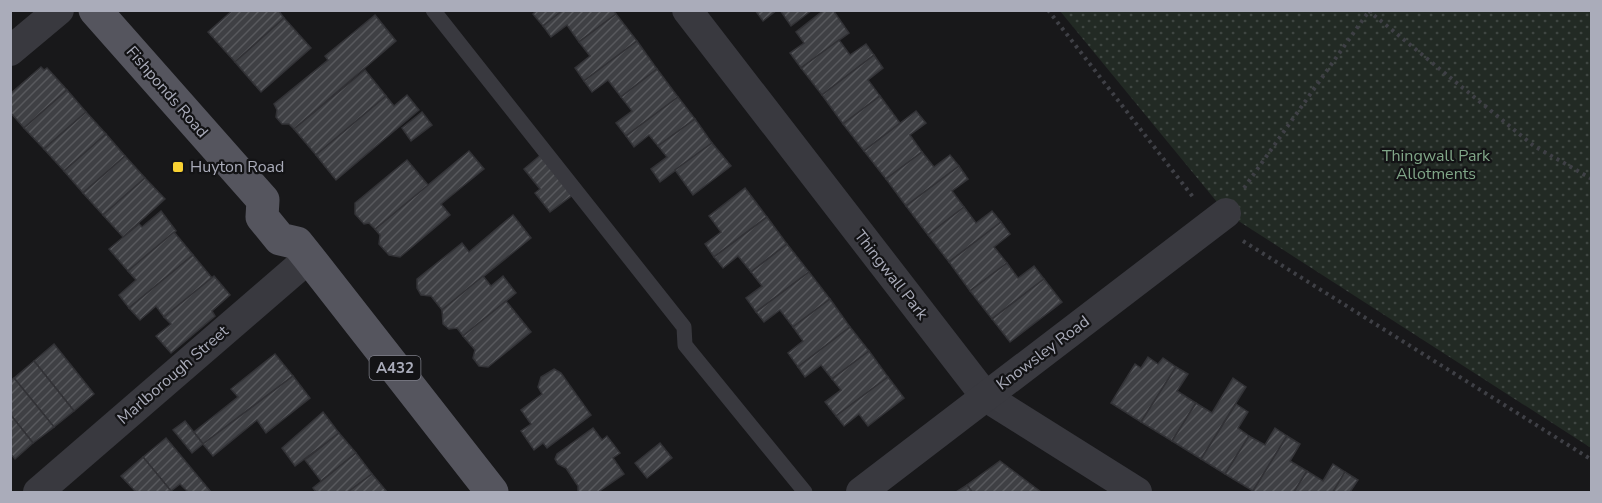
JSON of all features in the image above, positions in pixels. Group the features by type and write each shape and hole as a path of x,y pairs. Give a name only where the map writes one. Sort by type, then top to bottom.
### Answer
{"main road":[{"name":"Fishponds Road","path":"96,10 263,200 280,203 297,225 303,251 492,492"}],"street":[{"path":"10,51 59,10"},
{"name":"Thingwall Park","path":"687,10 986,397 1137,492"},
{"name":"Knowsley Road","path":"861,492 1220,218"},
{"name":"Marlborough Street","path":"38,492 303,251"}],"lane":[{"path":"433,10 684,327 686,345 805,492"}],"path":[{"path":"1048,10 1220,218 1592,460"},
{"path":"1220,218 1370,11 1534,146 1592,179"}],"green space":[{"name":"Thingwall Park Allotments","path":"1060,11 1591,11 1591,448 1226,213"}],"building":[{"path":"233,10 278,10 284,18 235,62 208,32"},
{"path":"537,10 563,10 543,26 533,14"},
{"path":"563,10 613,10 616,14 579,42 567,25 551,37 543,26"},
{"path":"755,10 777,10 763,21"},
{"path":"780,10 812,10 791,26"},
{"path":"824,10 833,10 849,33 801,68 790,53 804,43 796,32"},
{"path":"616,14 637,41 584,81 575,68 590,56 579,42"},
{"path":"375,15 396,41 294,129 289,124 282,124 276,117 277,110 274,104 328,60 325,56"},
{"path":"284,18 311,48 261,92 235,62"},
{"path":"839,40 850,55 866,44 874,55 822,95 801,68"},
{"path":"637,41 657,69 621,97 608,80 592,92 584,81"},
{"path":"874,55 883,68 868,80 880,96 843,124 822,95"},
{"path":"41,67 44,70 47,68 67,90 24,128 10,112 10,94"},
{"path":"657,69 678,97 626,136 616,123 632,111 621,97"},
{"path":"365,70 386,96 316,155 294,129"},
{"path":"67,90 86,112 44,149 24,128"},
{"path":"407,95 419,110 336,180 316,155 386,96 394,106"},
{"path":"880,96 900,123 864,151 843,124"},
{"path":"678,97 695,119 658,146 649,135 634,147 626,136"},
{"path":"916,111 926,123 910,135 922,152 886,179 864,151"},
{"path":"86,112 106,134 64,171 44,149"},
{"path":"422,112 432,125 411,141 402,128"},
{"path":"695,119 712,143 660,182 651,169 667,157 658,146"},
{"path":"106,134 125,156 83,193 64,171"},
{"path":"712,143 731,166 693,195 675,170"},
{"path":"469,151 484,169 441,204 450,215 400,257 389,255 379,244 380,235 375,229"},
{"path":"922,152 934,167 950,155 959,166 906,206 886,179"},
{"path":"543,153 574,194 550,212 535,193 540,189 524,169"},
{"path":"125,156 145,178 103,215 83,193"},
{"path":"407,160 428,185 375,229 369,223 364,224 355,214 355,203"},
{"path":"959,166 968,179 952,191 964,207 928,235 906,206"},
{"path":"145,178 165,199 123,237 103,215"},
{"path":"745,188 767,217 714,257 705,244 721,232 709,216"},
{"path":"964,207 976,223 992,211 1001,222 949,262 928,235"},
{"path":"161,211 176,231 128,271 109,249 139,224 142,227"},
{"path":"513,215 531,238 442,310 431,296 421,295 417,288 417,279 462,243 469,252"},
{"path":"767,217 787,244 751,272 738,256 723,268 714,257"},
{"path":"1001,222 1010,234 994,247 1007,263 970,291 949,262"},
{"path":"174,232 193,255 129,308 119,295 136,280 128,271"},
{"path":"787,244 809,272 756,312 746,298 762,286 751,272"},
{"path":"193,255 212,278 164,317 156,306 140,320 129,308"},
{"path":"1007,263 1018,278 1034,266 1044,279 992,319 970,291"},
{"path":"809,272 830,299 793,327 780,310 764,322 756,312"},
{"path":"214,276 230,295 212,311 215,316 171,353 156,336 171,324 164,317"},
{"path":"483,276 491,286 503,276 516,293 463,336 457,328 449,329 443,324 442,310"},
{"path":"1044,279 1062,302 1010,342 992,319"},
{"path":"830,299 850,327 798,367 788,353 803,341 793,327"},
{"path":"506,301 531,332 488,367 479,366 473,358 475,350 463,336"},
{"path":"850,327 869,351 832,379 821,365 805,377 798,367"},
{"path":"54,344 94,394 74,411 34,361"},
{"path":"869,351 888,377 836,416 825,402 841,390 832,379"},
{"path":"275,354 293,376 203,444 194,432 238,397 231,389"},
{"path":"1148,357 1158,364 1163,358 1176,367 1141,422 1111,403 1135,364 1141,368"},
{"path":"34,361 74,411 54,427 14,378"},
{"path":"1176,367 1188,374 1177,391 1196,403 1172,441 1141,422"},
{"path":"554,369 561,373 591,415 547,448 543,443 534,450 521,431 531,424 521,410 542,394 538,387 541,377"},
{"path":"293,376 310,398 266,433 257,420 213,456 203,444"},
{"path":"888,377 904,398 868,426 859,414 844,426 836,416"},
{"path":"14,378 54,427 33,443 10,414 10,381"},
{"path":"1233,378 1246,387 1201,459 1172,441 1196,403 1212,413"},
{"path":"1236,404 1248,412 1238,428 1249,436 1225,474 1201,459"},
{"path":"323,412 339,433 295,466 282,448"},
{"path":"10,414 33,443 15,459 10,453"},
{"path":"185,421 203,444 192,453 173,430"},
{"path":"593,428 602,440 607,436 620,453 613,458 624,474 598,492 578,492 578,486 566,468 558,464 555,459 557,454"},
{"path":"1275,428 1287,436 1253,491 1225,474 1249,436 1265,445"},
{"path":"339,433 356,453 321,481 305,460"},
{"path":"1287,436 1300,444 1290,461 1307,471 1294,492 1253,491"},
{"path":"166,438 211,492 188,492 180,484 171,491 143,457"},
{"path":"660,443 672,458 647,478 635,463"},
{"path":"356,453 372,474 348,492 316,492 313,488"},
{"path":"143,457 170,492 136,492 121,476"},
{"path":"1000,461 1041,492 972,492 967,485"},
{"path":"1333,464 1345,472 1333,492 1294,492 1307,471 1323,481"},
{"path":"1345,472 1358,480 1350,492 1333,492"},
{"path":"372,474 387,492 348,492"},
{"path":"967,485 972,492 956,492"}],"place":[{"name":"Huyton Road","path":"178,167"}]}
